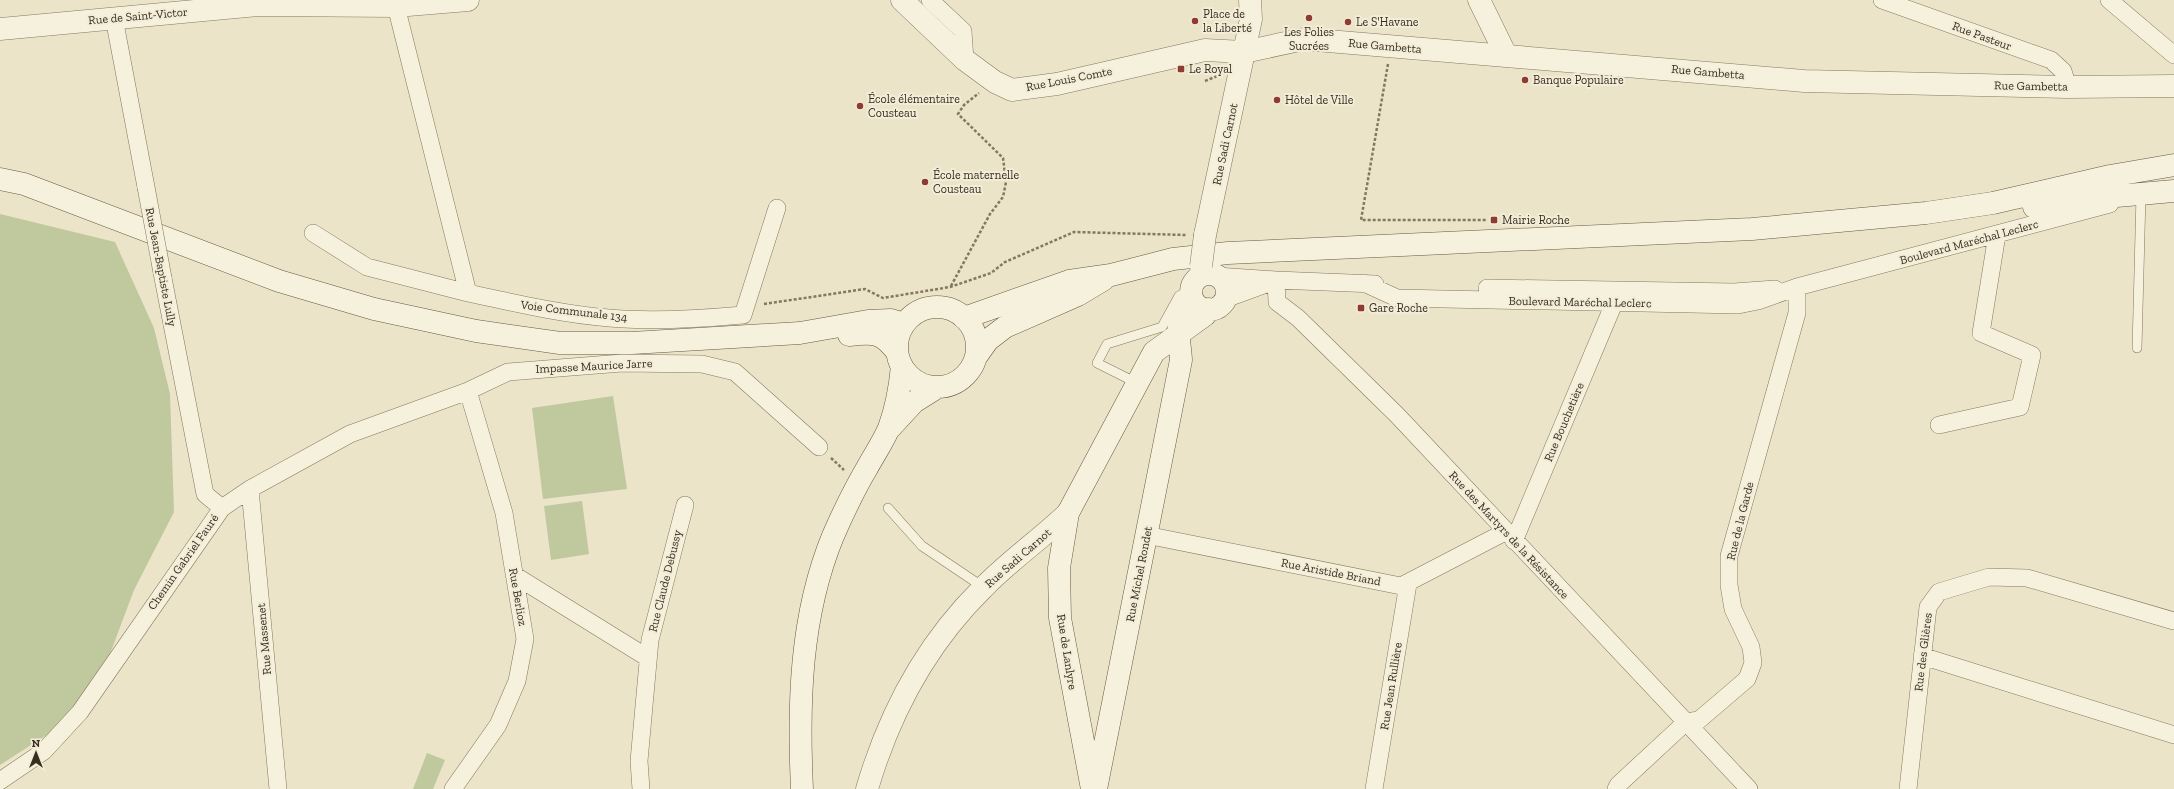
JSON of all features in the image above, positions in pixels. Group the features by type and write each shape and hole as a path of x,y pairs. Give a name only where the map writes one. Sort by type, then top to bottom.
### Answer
{"main road":[{"name":"Rue de Saint-Victor","path":"0,29 258,3 396,6 468,0"},
{"name":"Rue Louis Comte","path":"902,0 965,60 995,82 1012,90 1057,84 1205,50 1244,52"},
{"name":"Rue Sadi Carnot","path":"1206,291 1205,235 1251,19 1250,0"},
{"path":"1479,0 1506,55"},
{"name":"Rue Gambetta","path":"1244,52 1304,39 1804,81 2068,87 2174,86"},
{"path":"1752,229 1926,213 1971,206 2110,176 2174,166"},
{"path":"0,179 24,184 280,281 374,309 469,330 560,344 632,343 800,333 868,321 892,320 904,324"},
{"path":"964,318 1069,281 1111,274 1173,259 1228,253 1752,229 1852,229 1935,221 2083,199 2174,191"},
{"path":"632,343 667,350 766,347 816,342 868,333 886,338 917,382 927,386 938,387 951,385 962,378 971,369 976,357 988,340 1005,327 1078,295 1111,274"},
{"path":"1179,334 1178,318 1185,304 1206,291"},
{"path":"802,789 799,725 806,638 818,584 833,536 858,482 888,429 899,392 900,359 897,343 904,324 914,315 926,309 940,307 953,310 964,318 976,336 976,357"},
{"name":"Rue Sadi Carnot","path":"867,789 875,761 901,698 941,635 983,587 1046,534 1068,513 1154,352 1179,334"},
{"name":"Rue Michel Rondet","path":"1096,789 1181,360 1179,334"},
{"path":"888,429 914,402 938,387"},
{"name":"Rue de Lanlyre","path":"1068,513 1059,568 1060,618 1092,789"}],"street":[{"path":"930,0 963,31 965,60"},
{"name":"Rue Pasteur","path":"1882,0 2051,60 2063,71 2068,87"},
{"path":"2109,0 2174,55"},
{"path":"313,233 367,267 468,293 396,6"},
{"name":"Rue Jean-Baptiste Lully","path":"114,18 205,494 222,508"},
{"name":"Boulevard Maréchal Leclerc","path":"1206,291 1238,276 1276,280 1364,283 1397,298 1614,297 1738,305 1758,301 1797,287 1997,235 2141,195"},
{"name":"Voie Communale 134","path":"468,293 539,309 610,318 689,320 743,316 777,208"},
{"path":"1939,425 2020,407 2032,355 1981,332 1997,235"},
{"name":"Boulevard Maréchal Leclerc","path":"1206,291 1276,280"},
{"name":"Rue des Martyrs de la Résistance","path":"1276,280 1277,302 1298,318 1397,415 1749,789"},
{"name":"Rue de la Garde","path":"1686,722 1699,720 1747,679 1753,664 1752,648 1733,609 1729,585 1729,556 1797,314 1797,287"},
{"name":"Rue Bouchetière","path":"1510,536 1614,297"},
{"name":"Impasse Maurice Jarre","path":"508,372 622,362 702,364 735,372 819,447"},
{"name":"Chemin Gabriel Fauré","path":"0,781 44,752 80,712 222,508 250,489 350,434 468,391 508,372"},
{"name":"Rue Berlioz","path":"453,789 498,725 517,681 525,639 504,513 468,391"},
{"name":"Rue Massenet","path":"250,489 278,789"},
{"name":"Rue Claude Debussy","path":"641,789 639,761 650,640 685,505"},
{"name":"Rue Aristide Briand","path":"1146,535 1401,586 1510,536"},
{"path":"514,575 648,658"},
{"name":"Rue des Glières","path":"1908,789 1928,607 1939,592 1989,577 2027,578 2174,621"},
{"name":"Rue Jean Rullière","path":"1374,789 1408,584"},
{"path":"1922,656 2174,735"},
{"path":"1616,789 1618,785 1686,722"}],"lane":[{"path":"2137,348 2141,195"},
{"path":"1137,383 1097,363 1107,344 1162,327 1179,296 1206,291"},
{"path":"888,508 922,546 983,587"}],"path":[{"path":"1391,46 1361,220 1494,220"},
{"path":"1205,81 1213,78"},
{"path":"950,287 990,214 1003,197 1006,182 1003,158 958,114 964,105 995,82"},
{"path":"758,305 865,289 883,298 950,287 991,273 1005,262 1074,232 1205,235"},
{"path":"819,447 848,474"}],"green space":[{"path":"0,214 115,242 154,328 170,394 174,512 134,590 90,707 0,765"},
{"path":"613,396 627,489 543,499 532,408"},
{"path":"582,501 589,554 551,560 544,506"},
{"path":"427,753 445,760 433,789 413,789"}],"place":[{"name":"Les Folies Sucrées","path":"1309,18"},
{"name":"Place de la Liberté","path":"1195,21"},
{"name":"Le S'Havane","path":"1348,22"},
{"name":"Le Royal","path":"1181,69"},
{"name":"Banque Populaire","path":"1525,80"},
{"name":"Hôtel de Ville","path":"1277,100"},
{"name":"École élémentaire Cousteau","path":"860,106"},
{"name":"École maternelle Cousteau","path":"925,182"},
{"name":"Mairie Roche","path":"1494,220"},
{"name":"Gare Roche","path":"1361,308"}]}
